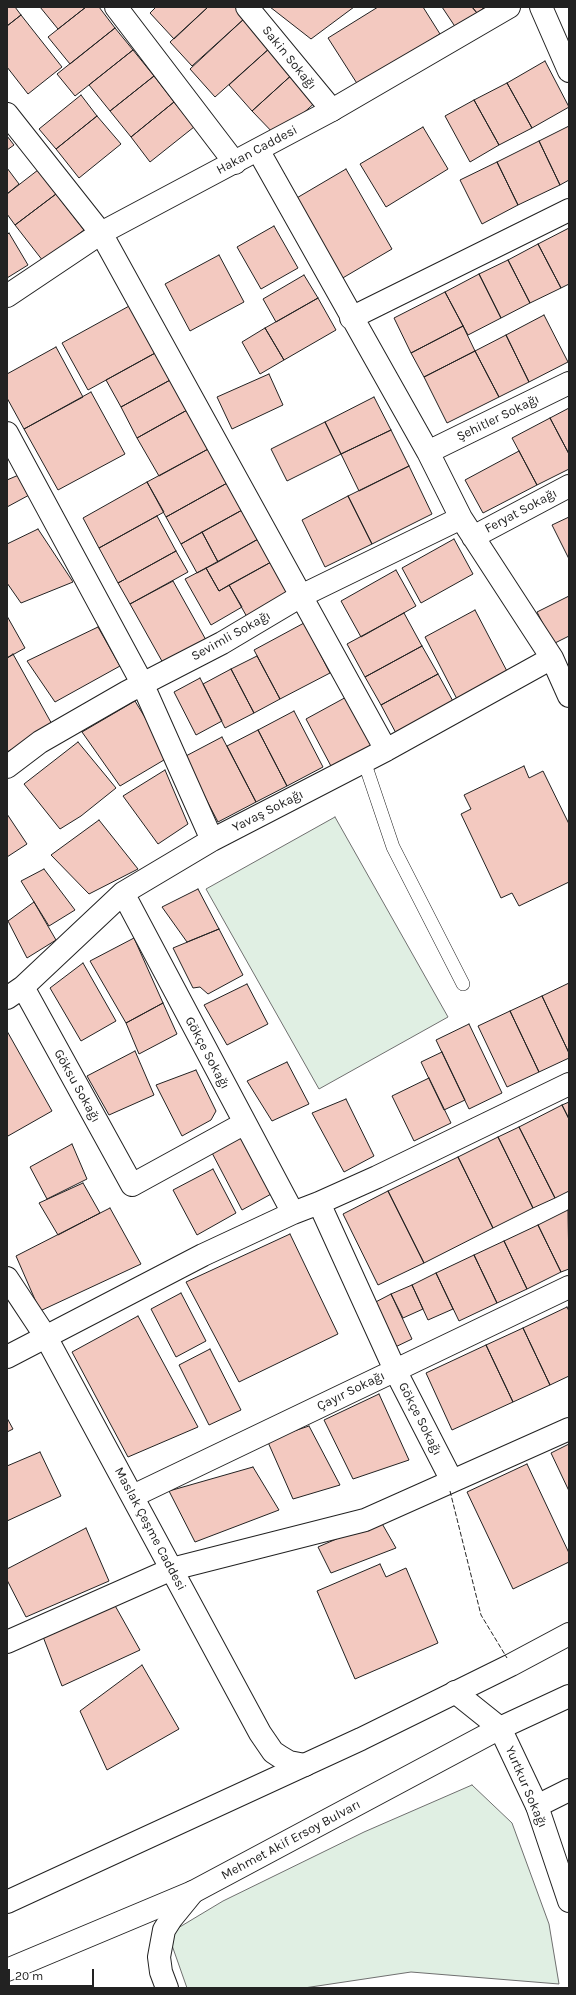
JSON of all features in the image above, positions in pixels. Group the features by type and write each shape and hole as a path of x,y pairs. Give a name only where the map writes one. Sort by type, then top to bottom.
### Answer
{"street":[{"path":"116,7 234,163"},
{"name":"Sakin Sokağı","path":"247,7 332,110"},
{"name":"Hakan Caddesi","path":"7,296 101,233 332,110 509,7"},
{"path":"541,7 569,71"},
{"path":"7,114 101,233 386,750"},
{"path":"258,150 428,452 461,518 552,658 569,696"},
{"path":"352,318 569,210"},
{"name":"Şehitler Sokağı","path":"428,452 569,383"},
{"path":"7,434 142,683 212,840"},
{"name":"Feryat Sokağı","path":"473,537 569,486"},
{"name":"Sevimli Sokağı","path":"7,767 40,742 142,683 222,643 301,596 461,518"},
{"name":"Yavaş Sokağı","path":"15,992 122,893 212,840 386,750 552,658"},
{"name":"Gökçe Sokağı","path":"122,893 292,1213"},
{"name":"Göksu Sokağı","path":"15,992 132,1185 245,1123"},
{"path":"7,1357 196,1259 292,1213 319,1203 569,1084"},
{"name":"Gökçe Sokağı","path":"319,1203 395,1370 452,1481"},
{"name":"Maslak Çeşme Caddesi","path":"7,1278 46,1337 260,1733 273,1752 289,1762 305,1765"},
{"name":"Çayır Sokağı","path":"133,1496 569,1287"},
{"path":"7,1642 172,1569 365,1520 569,1430"},
{"path":"7,1902 305,1765 456,1692 569,1634"},
{"name":"Yurtkur Sokağı","path":"456,1692 500,1728 537,1806 569,1901"},
{"name":"Mehmet Akif Ersoy Bulvarı","path":"7,1970 193,1892 500,1728 569,1696"},
{"path":"537,1806 569,1790"},
{"path":"167,1988 159,1957 164,1930 193,1892"}],"lane":[{"path":"364,761 393,847 463,984"}],"green space":[{"path":"335,817 448,1017 319,1089 206,889"},
{"path":"472,1785 512,1823 549,1924 559,1984 411,1972 304,1988 187,1988 168,1934 223,1901 364,1832"}],"building":[{"path":"7,7 15,7 21,15 7,26"},
{"path":"40,7 86,7 58,29"},
{"path":"86,7 99,7 115,28 70,64 48,37"},
{"path":"156,7 208,7 174,39 150,13"},
{"path":"208,7 235,7 245,18 192,66 170,42"},
{"path":"270,7 354,7 311,39"},
{"path":"378,7 423,7 440,34 358,85 328,38"},
{"path":"442,7 472,7 477,13 456,28"},
{"path":"472,7 485,7 477,13"},
{"path":"21,15 62,67 28,94 7,67 7,26"},
{"path":"245,18 271,47 215,97 190,69"},
{"path":"115,28 133,50 75,96 57,74"},
{"path":"271,47 295,72 252,111 229,85"},
{"path":"133,50 154,76 110,111 89,85"},
{"path":"545,61 569,107 532,128 507,83"},
{"path":"295,72 319,99 277,137 252,111"},
{"path":"154,76 174,102 131,137 110,111"},
{"path":"507,83 532,128 499,145 474,100"},
{"path":"81,95 97,116 56,149 39,129"},
{"path":"474,100 499,145 470,162 445,116"},
{"path":"174,102 194,127 150,162 131,137"},
{"path":"97,116 121,144 79,178 56,149"},
{"path":"569,126 569,180 560,185 539,141"},
{"path":"423,127 448,169 386,207 360,164"},
{"path":"7,136 14,145 7,150"},
{"path":"539,141 560,185 518,205 497,162"},
{"path":"497,162 518,205 482,224 460,180"},
{"path":"7,168 19,184 7,194"},
{"path":"346,169 392,249 341,279 295,199"},
{"path":"38,170 56,194 15,225 7,214 7,194"},
{"path":"56,194 84,230 43,261 15,225"},
{"path":"274,226 298,268 261,289 237,247"},
{"path":"569,228 569,284 561,288 538,244"},
{"path":"9,233 28,265 7,278 7,235"},
{"path":"538,244 561,288 530,303 508,260"},
{"path":"219,255 244,302 190,331 165,284"},
{"path":"508,260 530,303 501,318 479,274"},
{"path":"479,274 501,318 468,335 445,292"},
{"path":"304,275 318,298 276,322 263,299"},
{"path":"445,292 463,326 411,353 394,318"},
{"path":"318,298 336,330 284,360 265,328"},
{"path":"131,305 157,352 88,390 62,343"},
{"path":"544,315 568,362 529,382 506,335"},
{"path":"463,326 475,351 424,377 411,353"},
{"path":"265,328 284,360 260,374 242,342"},
{"path":"506,335 529,382 499,397 475,351"},
{"path":"56,347 83,397 24,429 7,398 7,374"},
{"path":"475,351 499,397 447,423 424,377"},
{"path":"157,352 172,379 121,407 106,380"},
{"path":"269,374 283,405 232,429 217,397"},
{"path":"172,379 189,409 137,438 121,407"},
{"path":"91,392 125,454 58,490 24,429"},
{"path":"374,397 391,430 341,454 325,422"},
{"path":"569,408 569,454 550,418"},
{"path":"189,409 210,448 159,476 137,438"},
{"path":"550,418 569,454 569,469 537,485 512,438"},
{"path":"325,422 341,454 287,481 271,449"},
{"path":"391,430 409,466 359,491 341,454"},
{"path":"210,448 229,482 166,517 147,482"},
{"path":"519,451 537,485 483,513 465,480"},
{"path":"409,466 432,514 372,544 348,496"},
{"path":"21,474 31,494 7,507 7,480"},
{"path":"147,482 164,512 99,548 83,518"},
{"path":"229,482 244,509 181,544 166,517"},
{"path":"348,496 372,544 325,567 302,520"},
{"path":"244,509 260,538 218,562 202,532"},
{"path":"157,516 176,551 118,583 99,548"},
{"path":"569,517 569,559 552,525"},
{"path":"38,529 73,582 21,603 7,583 7,544"},
{"path":"202,532 218,562 197,573 181,544"},
{"path":"260,538 273,561 219,591 206,568"},
{"path":"454,539 473,574 421,603 402,568"},
{"path":"176,551 188,572 130,604 118,583"},
{"path":"273,561 291,593 247,617 229,585"},
{"path":"206,568 219,591 229,585 242,607 211,625 185,579"},
{"path":"396,570 416,606 361,637 341,601"},
{"path":"173,581 206,640 163,663 130,604"},
{"path":"569,596 569,636 553,644 537,612"},
{"path":"475,610 509,675 458,701 425,637"},
{"path":"404,613 422,646 365,677 347,644"},
{"path":"7,616 25,648 7,658"},
{"path":"304,623 330,673 280,699 254,650"},
{"path":"98,627 120,666 55,702 27,661"},
{"path":"422,646 438,674 381,705 365,677"},
{"path":"13,654 53,726 7,752 7,658"},
{"path":"257,656 280,699 254,713 231,669"},
{"path":"231,669 254,713 225,728 203,684"},
{"path":"438,674 454,703 397,735 381,705"},
{"path":"200,678 222,721 196,735 174,692"},
{"path":"350,695 377,744 332,768 306,719"},
{"path":"135,701 169,757 120,786 82,732"},
{"path":"294,711 323,767 287,786 258,730"},
{"path":"258,730 287,786 256,802 227,746"},
{"path":"222,737 256,802 218,822 184,757"},
{"path":"78,742 116,788 81,816 60,829 24,784"},
{"path":"524,766 529,778 543,771 569,824 569,882 519,906 512,893 501,898 461,814 471,809 464,795"},
{"path":"165,770 188,824 158,844 123,796"},
{"path":"7,814 27,844 7,857"},
{"path":"99,820 138,869 89,894 51,855"},
{"path":"44,869 75,910 49,926 21,881"},
{"path":"198,889 219,929 187,942 162,907"},
{"path":"34,902 56,940 27,958 8,921"},
{"path":"219,929 243,975 208,994 200,987 193,988 173,948"},
{"path":"134,938 163,1003 126,1023 90,961"},
{"path":"83,963 116,1021 81,1041 50,988"},
{"path":"569,983 569,1053 542,996"},
{"path":"247,984 268,1024 227,1045 204,1005"},
{"path":"542,996 569,1053 569,1058 539,1072 510,1011"},
{"path":"163,1003 177,1034 139,1054 126,1023"},
{"path":"510,1011 539,1072 507,1087 478,1026"},
{"path":"469,1024 502,1093 469,1109 436,1040"},
{"path":"7,1031 52,1111 8,1136 7,1134"},
{"path":"135,1051 154,1095 109,1115 87,1076"},
{"path":"442,1052 465,1100 444,1110 421,1062"},
{"path":"287,1062 309,1104 272,1121 247,1081"},
{"path":"196,1070 216,1111 211,1120 182,1136 156,1085"},
{"path":"429,1078 451,1123 414,1141 392,1096"},
{"path":"346,1099 374,1156 344,1172 312,1113"},
{"path":"569,1102 569,1119 562,1105"},
{"path":"562,1105 569,1119 569,1191 555,1198 519,1127"},
{"path":"519,1127 555,1198 533,1208 498,1137"},
{"path":"242,1135 273,1193 242,1210 211,1151"},
{"path":"498,1137 533,1208 493,1228 458,1157"},
{"path":"72,1144 87,1179 47,1199 30,1167"},
{"path":"458,1157 493,1228 424,1263 388,1191"},
{"path":"213,1169 236,1213 197,1235 173,1190"},
{"path":"83,1183 100,1213 58,1235 39,1203"},
{"path":"388,1191 424,1263 378,1285 343,1214"},
{"path":"110,1208 141,1264 40,1311 16,1256"},
{"path":"568,1210 569,1269 561,1272 538,1225"},
{"path":"538,1225 561,1272 527,1289 504,1241"},
{"path":"290,1234 338,1334 239,1382 186,1282"},
{"path":"504,1241 527,1289 497,1303 474,1255"},
{"path":"474,1255 497,1303 459,1321 436,1273"},
{"path":"436,1273 453,1309 428,1320 412,1285"},
{"path":"412,1285 423,1309 403,1318 391,1294"},
{"path":"181,1293 206,1341 176,1357 151,1309"},
{"path":"391,1294 412,1339 389,1350 368,1306"},
{"path":"567,1307 569,1311 569,1376 550,1385 523,1328"},
{"path":"138,1316 198,1427 128,1457 72,1352"},
{"path":"523,1328 550,1385 513,1402 486,1345"},
{"path":"486,1345 513,1402 452,1430 426,1373"},
{"path":"210,1349 241,1410 209,1425 179,1365"},
{"path":"379,1394 409,1460 353,1479 324,1420"},
{"path":"7,1418 13,1429 7,1432"},
{"path":"309,1426 340,1485 293,1499 267,1440"},
{"path":"569,1444 569,1491 551,1453"},
{"path":"40,1452 61,1496 7,1521 7,1466"},
{"path":"527,1464 569,1553 569,1562 513,1589 467,1492"},
{"path":"253,1467 279,1510 195,1542 169,1491"},
{"path":"380,1520 396,1548 331,1573 318,1547"},
{"path":"86,1528 109,1581 26,1617 7,1580 7,1569"},
{"path":"380,1564 386,1577 406,1568 438,1643 355,1679 317,1591"},
{"path":"113,1602 140,1650 62,1686 42,1634"},
{"path":"142,1665 179,1729 107,1770 80,1711"}],"fence":[{"path":"450,1491 481,1615 507,1658"}]}
